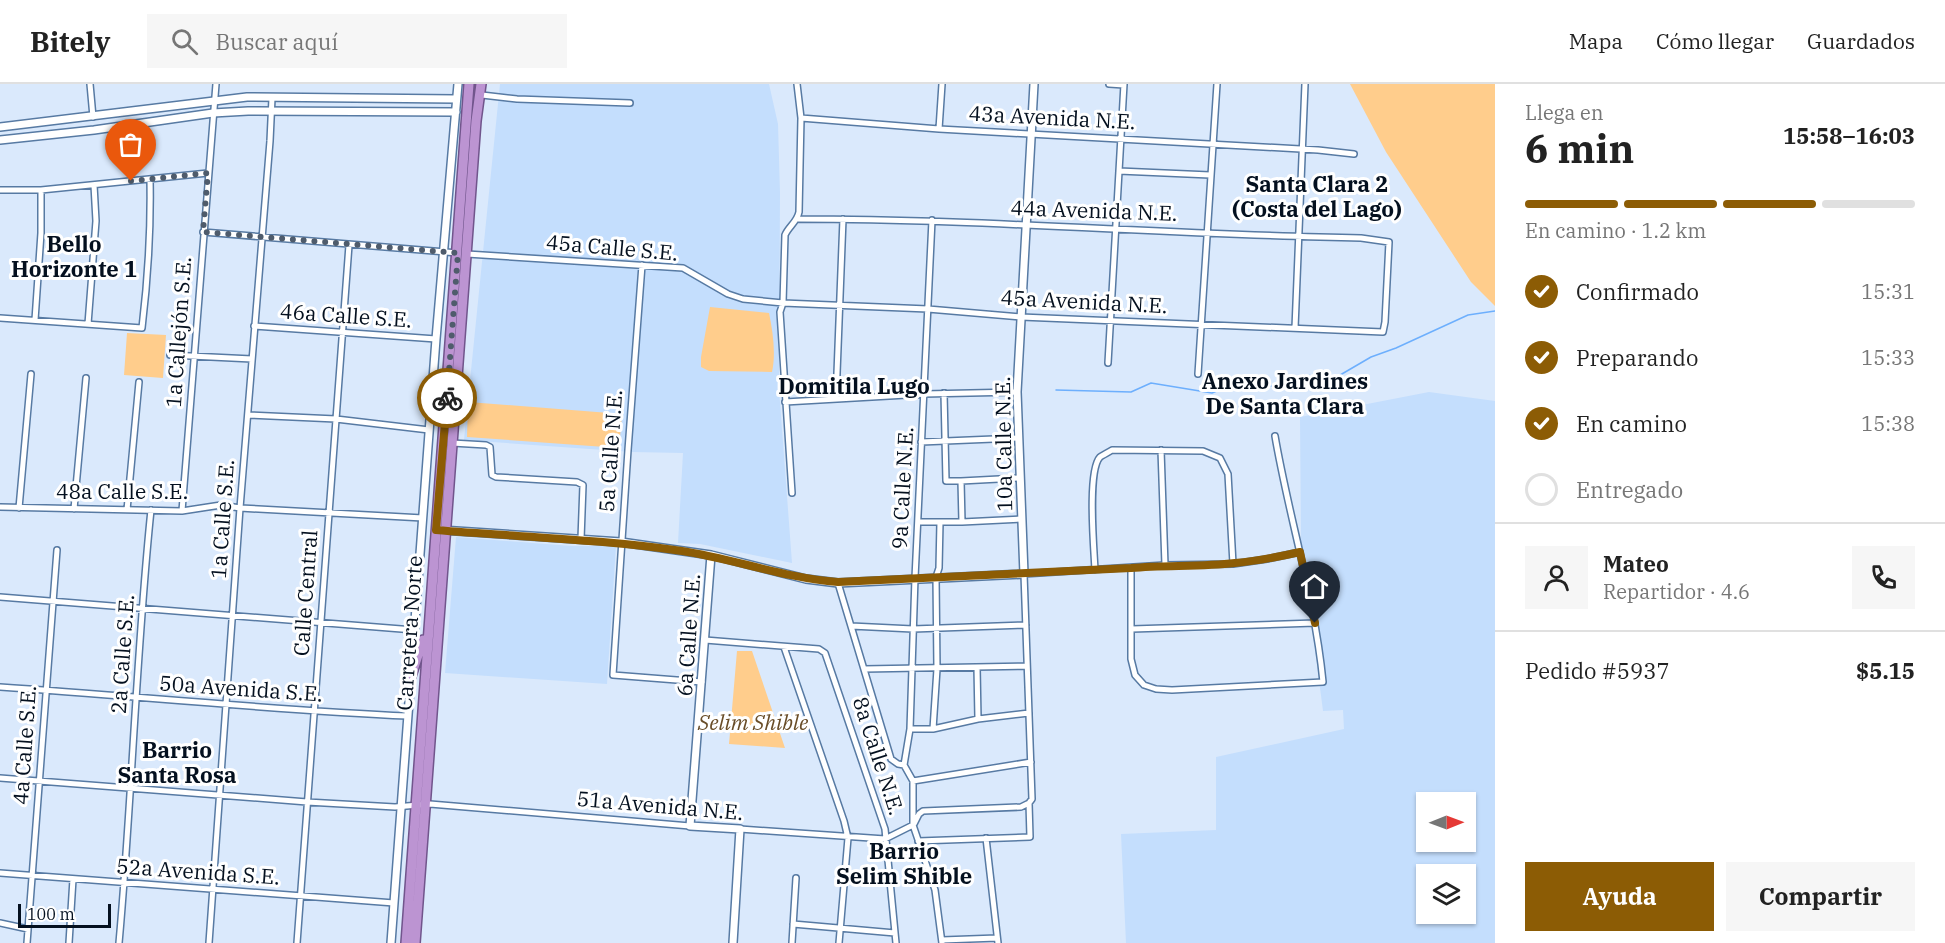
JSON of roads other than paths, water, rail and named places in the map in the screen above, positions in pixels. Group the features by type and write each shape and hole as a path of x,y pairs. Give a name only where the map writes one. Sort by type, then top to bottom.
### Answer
{"highway":[{"path":"462,253 469,84"},
{"path":"462,253 476,121 483,84"},
{"name":"Carretera Norte","path":"415,943 420,869 420,805 428,627 452,443 462,253"},
{"name":"Carretera Norte","path":"404,943 420,805 462,253"},
{"path":"410,679 428,627"},
{"path":"420,869 422,905 420,943"}],"street":[{"path":"90,84 93,117"},
{"name":"1a Callejón S.E.","path":"182,511 216,84"},
{"path":"391,943 436,339 458,84"},
{"path":"476,121 483,84"},
{"path":"792,493 780,312 783,303 785,236 788,227 798,219 801,118 797,84"},
{"path":"939,129 942,84"},
{"name":"10a Calle N.E.","path":"986,838 1030,837 1031,762 1017,392 1034,84"},
{"path":"1108,363 1124,84 1109,84"},
{"path":"1198,374 1217,84"},
{"path":"1295,328 1305,84"},
{"path":"482,95 517,99 630,103"},
{"name":"1a Calle S.E.","path":"209,943 225,703 272,98"},
{"path":"0,127 215,100 456,99"},
{"path":"0,140 94,130 213,113 456,112"},
{"name":"43a Avenida N.E.","path":"801,118 939,129 1121,138 1354,154"},
{"path":"1119,171 1210,175"},
{"path":"0,190 41,190 208,173"},
{"path":"0,318 142,328 150,239 150,179"},
{"path":"88,324 96,221 94,185"},
{"path":"35,321 41,233 41,190"},
{"name":"44a Avenida N.E.","path":"798,219 932,220 1116,230 1361,238 1389,242 1383,332"},
{"path":"836,399 843,219"},
{"name":"9a Calle N.E.","path":"910,729 932,220"},
{"path":"203,232 349,245"},
{"name":"45a Calle S.E.","path":"349,245 683,268 728,294 743,299 783,303"},
{"name":"Calle Central","path":"297,943 349,245"},
{"name":"5a Calle N.E.","path":"642,265 613,675 702,682"},
{"name":"45a Avenida N.E.","path":"783,303 928,309 1110,321 1383,332"},
{"name":"46a Calle S.E.","path":"254,326 436,339"},
{"path":"170,355 252,359"},
{"path":"19,508 32,374"},
{"path":"74,509 86,378"},
{"path":"127,510 139,382"},
{"path":"785,402 944,393 1017,392"},
{"path":"944,393 946,481 1020,478"},
{"path":"248,415 336,419 429,430"},
{"path":"1131,568 1131,659 1136,675 1144,685 1156,689 1172,690 1323,682 1315,623 1282,479 1275,436"},
{"path":"921,442 1019,438"},
{"path":"452,443 490,447 490,471 496,477 577,482 583,485 580,539"},
{"path":"1095,570 1094,469 1100,458 1112,450 1203,451 1220,458 1228,474 1233,564"},
{"path":"1161,450 1165,565"},
{"path":"961,481 962,522"},
{"name":"48a Calle S.E.","path":"0,507 182,511 222,505 240,508 423,518"},
{"name":"2a Calle S.E.","path":"119,943 151,510"},
{"path":"918,522 1022,519"},
{"path":"933,729 937,669 936,577 939,568 940,522"},
{"path":"441,530 621,542 711,555 806,579 838,582 1165,565 1233,564 1300,552"},
{"name":"4a Calle S.E.","path":"27,943 57,550"},
{"name":"6a Calle N.E.","path":"690,826 711,555"},
{"path":"838,582 891,759 904,765"},
{"path":"0,597 414,630"},
{"path":"1132,629 1315,623"},
{"path":"851,626 913,629 1026,624"},
{"path":"705,640 784,647 848,838 839,943"},
{"name":"8a Calle N.E.","path":"784,647 819,649 825,653 885,829 896,943"},
{"path":"864,669 1027,666"},
{"path":"977,667 978,719"},
{"name":"50a Avenida S.E.","path":"0,687 225,703 314,712 408,716"},
{"path":"918,841 986,838 997,941 942,942 935,890 918,841 913,825 913,781 904,765 910,729 933,729 978,719 1029,713"},
{"path":"913,781 1031,762"},
{"name":"51a Avenida N.E.","path":"0,778 307,802 401,807 420,805 885,839 913,825 923,811 1021,807 1029,803"},
{"path":"733,943 740,830"},
{"name":"52a Avenida S.E.","path":"0,873 394,903"},
{"path":"792,943 796,878"},
{"path":"69,943 73,879"},
{"path":"0,922 28,929"},
{"path":"793,924 895,933"}],"waterway":[{"path":"1056,390 1131,392 1151,383 1212,393 1231,385 1247,383 1278,387 1303,375 1335,378 1371,357 1468,315 1495,311"}],"district":[{"name":"Santa Clara 2 (Costa del Lago)","path":"1317,196"},
{"name":"Bello Horizonte 1","path":"74,256"},
{"name":"Domitila Lugo","path":"854,386"},
{"name":"Anexo Jardines De Santa Clara","path":"1285,394"},
{"name":"Barrio Santa Rosa","path":"177,762"},
{"name":"Barrio Selim Shible","path":"904,864"}],"park label":[{"name":"Selim Shible","path":"753,723"}]}
